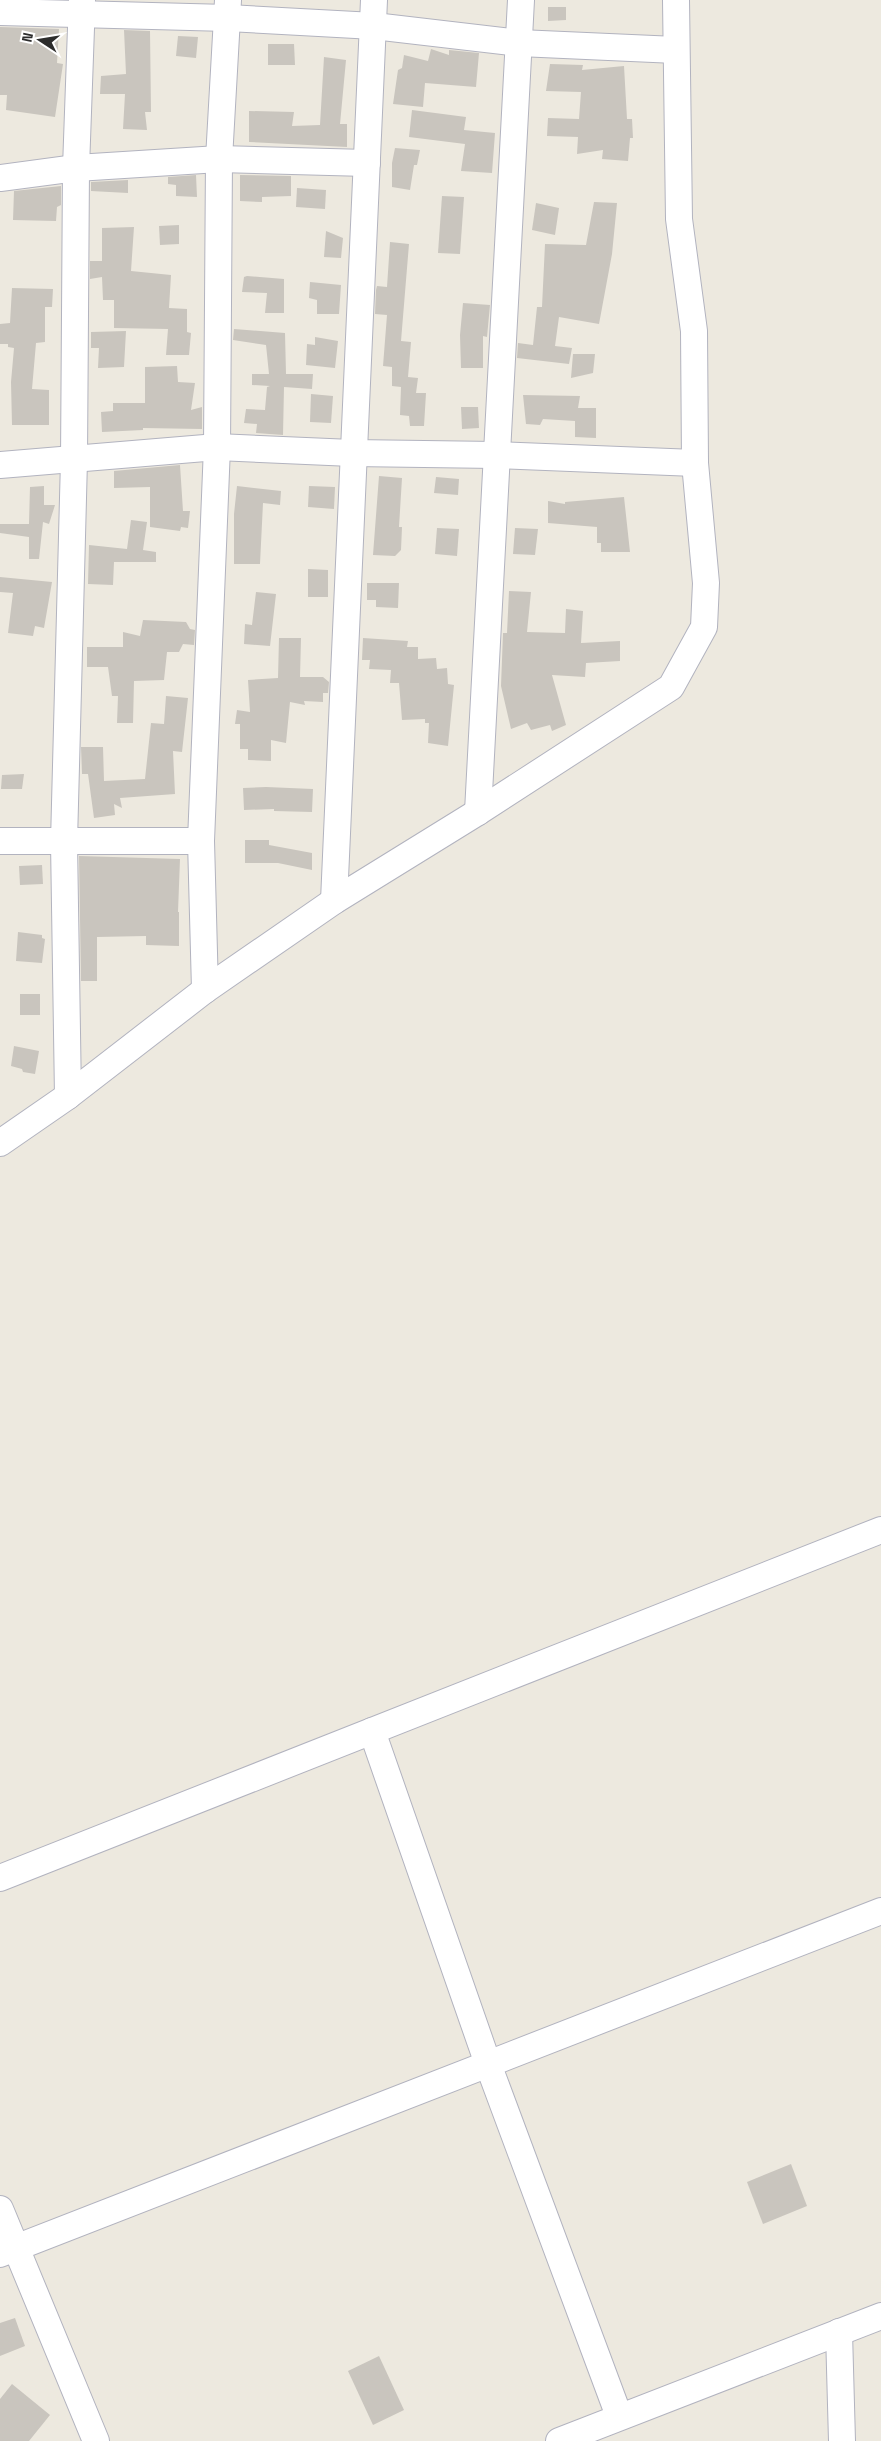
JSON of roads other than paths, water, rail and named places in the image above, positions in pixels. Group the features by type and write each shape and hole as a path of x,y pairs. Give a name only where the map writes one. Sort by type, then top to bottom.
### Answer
{"street":[{"path":"334,900 352,453 374,0"},
{"path":"478,812 521,0"},
{"path":"0,1143 68,1096 205,990 334,900 478,812 671,687 704,627 706,583 695,463 694,331 679,219 676,0"},
{"path":"0,12 82,8 228,9 519,43 676,50"},
{"path":"68,1096 64,842 74,460 76,168 82,8"},
{"path":"205,990 201,841 217,447 219,159 228,9"},
{"path":"0,178 76,168 219,159 367,163"},
{"path":"0,465 217,447 695,463"},
{"path":"0,841 201,841"},
{"path":"0,1878 881,1530"},
{"path":"372,1731 488,2064 620,2416"},
{"path":"8,2251 881,1911"},
{"path":"0,2209 8,2251 96,2441"},
{"path":"559,2441 881,2316"},
{"path":"839,2332 842,2441"}]}
